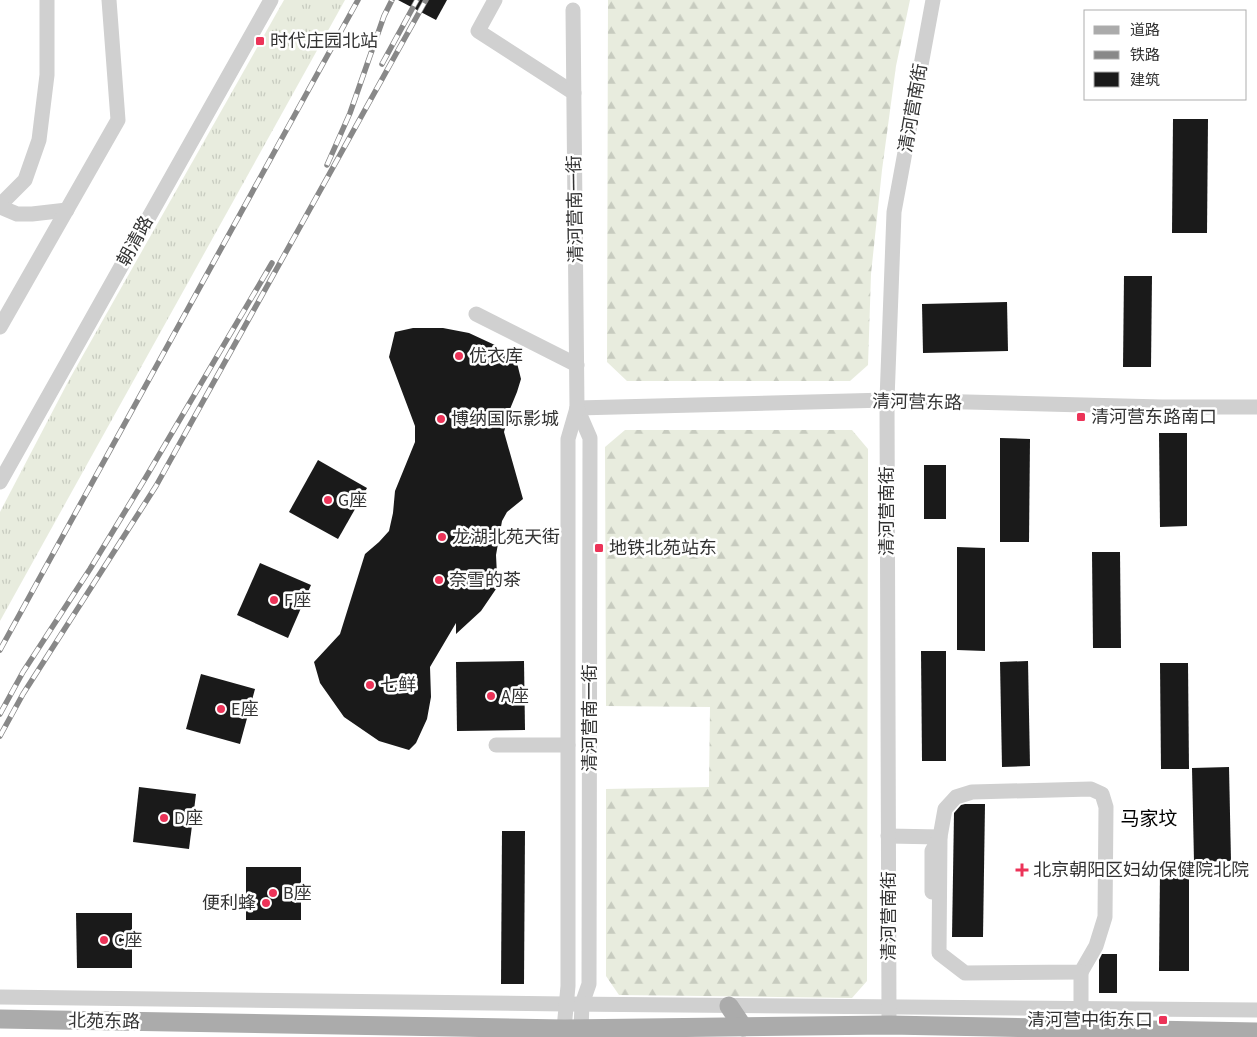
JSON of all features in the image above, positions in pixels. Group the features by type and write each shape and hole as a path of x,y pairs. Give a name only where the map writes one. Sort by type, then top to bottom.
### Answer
{"main road":[{"path":"729,1006 743,1027"},
{"name":"北苑东路","path":"0,1019 572,1033 743,1027 889,1016 1257,1032"}],"street":[{"path":"47,0 47,75 39,140 25,180 0,206 17,214 67,210"},
{"path":"0,327 118,120 109,0"},
{"name":"朝清路","path":"0,482 271,0"},
{"path":"495,0 478,31 574,93"},
{"name":"清河营南街","path":"889,1016 887,400 894,212 933,0"},
{"name":"清河营南一街","path":"572,1033 566,1004 568,986 568,439 577,408 573,10"},
{"path":"476,314 577,365"},
{"name":"清河营东路","path":"577,408 887,400 1162,407 1257,407"},
{"name":"清河营南一街","path":"572,1033 589,984 590,438 577,408"},
{"path":"496,745 568,745"},
{"path":"1081,972 965,973 939,953 940,837 945,809 956,797 972,792 1091,789 1102,794 1106,807 1105,917 1096,946 1081,972 1081,1009"},
{"path":"888,836 940,837"},
{"path":"932,892 932,851 940,837"},
{"path":"1096,867 1096,946"},
{"path":"0,997 729,1006 889,1016 1081,1009 1257,1010"}],"green space":[{"path":"284,0 345,0 0,621 0,512 69,380"},
{"path":"608,0 910,0 896,66 882,170 871,274 868,365 850,381 627,381 607,362"},
{"path":"625,430 852,430 868,449 867,981 852,998 619,995 606,976 606,789 709,787 710,707 606,706 605,447"}],"building":[{"path":"398,0 447,0 436,20"},
{"path":"1173,119 1208,119 1207,233 1172,233"},
{"path":"1124,276 1152,276 1151,367 1123,367"},
{"path":"1007,302 1008,351 923,353 922,304"},
{"name":"龙湖北苑天街","path":"413,328 443,328 469,333 497,346 517,363 521,379 504,432 523,499 507,512 502,521 496,555 496,589 481,611 456,634 456,623 430,667 431,697 427,719 416,743 409,750 379,741 344,717 320,683 314,662 340,634 365,554 389,531 395,491 415,442 415,426 389,357 395,332"},
{"path":"1159,433 1187,433 1187,526 1160,527"},
{"path":"1000,438 1030,439 1029,542 1000,542"},
{"name":"G座","path":"318,460 367,488 338,539 289,512"},
{"path":"924,465 946,465 946,519 924,519"},
{"path":"957,547 985,548 985,651 957,650"},
{"path":"1092,552 1120,552 1121,648 1093,648"},
{"name":"F座","path":"260,563 311,585 288,638 237,615"},
{"path":"921,651 946,651 946,761 922,761"},
{"name":"A座","path":"524,661 525,730 457,731 456,662"},
{"path":"1028,661 1030,766 1002,767 1000,662"},
{"path":"1160,663 1188,663 1189,769 1161,769"},
{"name":"E座","path":"201,674 255,689 240,744 186,729"},
{"path":"1229,767 1231,861 1194,862 1192,768"},
{"name":"D座","path":"139,787 196,794 189,849 133,842"},
{"path":"985,804 983,937 952,937 954,813 961,805"},
{"path":"502,831 525,831 524,984 501,984"},
{"name":"B座","path":"246,867 301,867 301,920 246,920"},
{"path":"1160,870 1189,870 1189,971 1159,971"},
{"name":"C座","path":"76,913 132,913 132,968 77,968"},
{"path":"1102,954 1117,954 1117,993 1099,993 1099,960"}],"railway":[{"path":"0,650 358,0"},
{"path":"327,165 350,113 384,16 392,0"},
{"path":"382,64 417,0"},
{"path":"0,736 23,694 156,486 426,0"},
{"path":"0,714 23,672 90,569 146,477 272,263"}],"place":[{"name":"时代庄园北站","path":"260,41"},
{"name":"优衣库","path":"459,356"},
{"name":"清河营东路南口","path":"1081,417"},
{"name":"博纳国际影城","path":"441,419"},
{"name":"G座","path":"328,500"},
{"name":"龙湖北苑天街","path":"442,537"},
{"name":"地铁北苑站东","path":"599,548"},
{"name":"奈雪的茶","path":"439,580"},
{"name":"F座","path":"274,600"},
{"name":"七鲜","path":"370,685"},
{"name":"A座","path":"491,696"},
{"name":"E座","path":"221,709"},
{"name":"D座","path":"164,818"},
{"name":"北京朝阳区妇幼保健院北院","path":"1022,870"},
{"name":"B座","path":"273,893"},
{"name":"便利蜂","path":"266,903"},
{"name":"C座","path":"104,940"},
{"name":"清河营中街东口","path":"1163,1020"}],"district":[{"name":"马家坟","path":"1149,818"}]}
